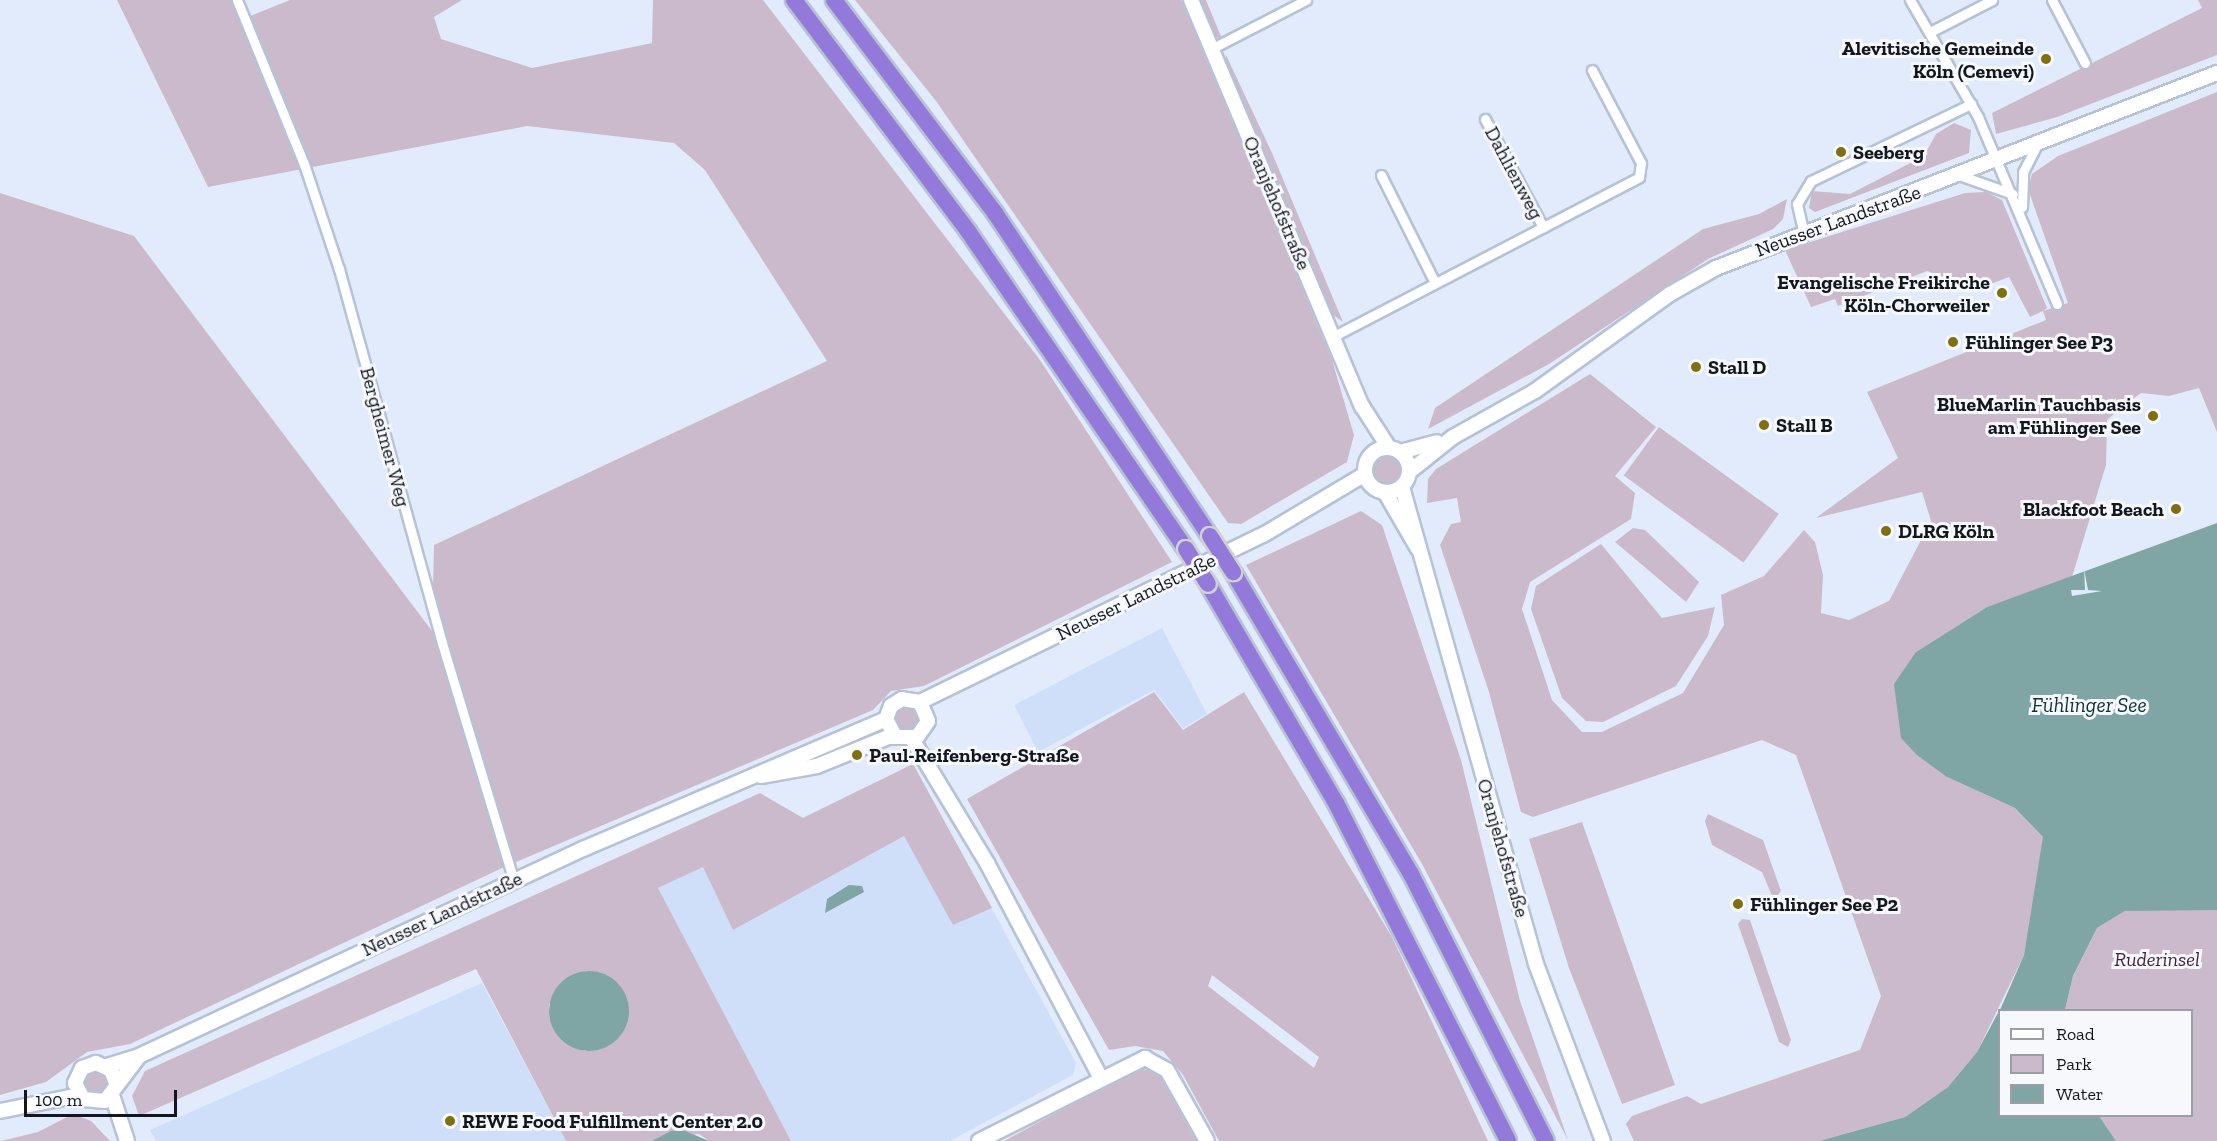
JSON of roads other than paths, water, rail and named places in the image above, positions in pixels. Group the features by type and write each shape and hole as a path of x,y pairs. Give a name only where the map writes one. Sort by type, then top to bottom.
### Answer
{"highway":[{"path":"794,0 968,231 1208,584 1336,803 1508,1141"},
{"path":"834,0 995,213 1233,572 1411,874 1546,1141"}],"main road":[{"name":"Oranjehofstraße","path":"1191,0 1334,336 1362,406 1373,453"},
{"name":"Neusser Landstraße","path":"1409,472 1453,437 1536,391 1670,294 1803,230 1959,175 2038,141 2217,73"},
{"name":"Oranjehofstraße","path":"1362,406 1395,450"},
{"name":"Neusser Landstraße","path":"1395,450 1453,437"},
{"path":"1395,450 1409,472 1401,487 1380,490 1365,474 1373,453 1395,450"},
{"name":"Neusser Landstraße","path":"0,1111 77,1089 89,1064 107,1066 139,1056 514,881 886,719 896,702 920,702 944,694 1329,500 1365,474"},
{"name":"Oranjehofstraße","path":"1401,487 1536,964 1603,1141"},
{"name":"Neusser Landstraße","path":"1329,500 1380,490"},
{"name":"Oranjehofstraße","path":"1380,490 1418,549"},
{"name":"Neusser Landstraße","path":"917,736 927,715 944,694"},
{"path":"920,702 927,715"},
{"path":"886,719 895,736 917,736 945,793 1100,1077"},
{"name":"Neusser Landstraße","path":"748,778 797,772 895,736"},
{"name":"Neusser Landstraße","path":"109,1094 139,1056"},
{"path":"979,1141 1134,1059 1157,1061 1174,1079 1207,1141"},
{"path":"107,1066 109,1094 127,1141"},
{"path":"77,1089 109,1094"}],"street":[{"name":"Bergheimer Weg","path":"237,0 304,164 339,269 442,643 514,881"},
{"path":"1211,50 1306,0"},
{"path":"1910,0 1971,104 2024,219 2057,304"},
{"path":"1930,32 1992,0"},
{"path":"2052,0 2085,63"},
{"name":"Dahlienweg","path":"1334,336 1543,227 1641,172 1641,163 1592,70"},
{"path":"1803,230 1797,204 1811,181 1971,104"},
{"name":"Dahlienweg","path":"1485,119 1543,227"},
{"path":"2024,219 2023,172 2038,141"},
{"path":"1381,175 1435,284"},
{"path":"1959,175 2013,194"}],"water":[{"name":"Fühlinger See","path":"2217,523 2217,910 2125,911 2097,928 2073,976 2065,1009 2000,1009 2024,955 2043,837 2015,808 1947,777 1917,755 1901,738 1894,684 1916,652 1987,607"},
{"path":"849,885 862,886 864,892 825,913 827,899"},
{"path":"589,971 604,974 617,983 626,996 629,1011 626,1026 617,1039 604,1048 589,1051 574,1048 561,1039 552,1026 549,1011 552,996 561,983 574,974"},
{"path":"1998,1013 1998,1117 2100,1117 2116,1141 1819,1141 1905,1117 1948,1087 1977,1052"},
{"path":"671,1131 685,1131 709,1141 652,1141"}],"place":[{"name":"Alevitische Gemeinde Köln (Cemevi)","path":"2046,59"},
{"name":"Seeberg","path":"1841,152"},
{"name":"Evangelische Freikirche Köln-Chorweiler","path":"2002,293"},
{"name":"Fühlinger See P3","path":"1953,342"},
{"name":"Stall D","path":"1696,367"},
{"name":"BlueMarlin Tauchbasis am Fühlinger See","path":"2153,416"},
{"name":"Stall B","path":"1764,425"},
{"name":"Blackfoot Beach","path":"2176,509"},
{"name":"DLRG Köln","path":"1886,531"},
{"name":"Paul-Reifenberg-Straße","path":"857,755"},
{"name":"Fühlinger See P2","path":"1738,904"},
{"name":"REWE Food Fulfillment Center 2.0","path":"450,1121"}],"park label":[{"name":"Ruderinsel","path":"2157,959"}]}
